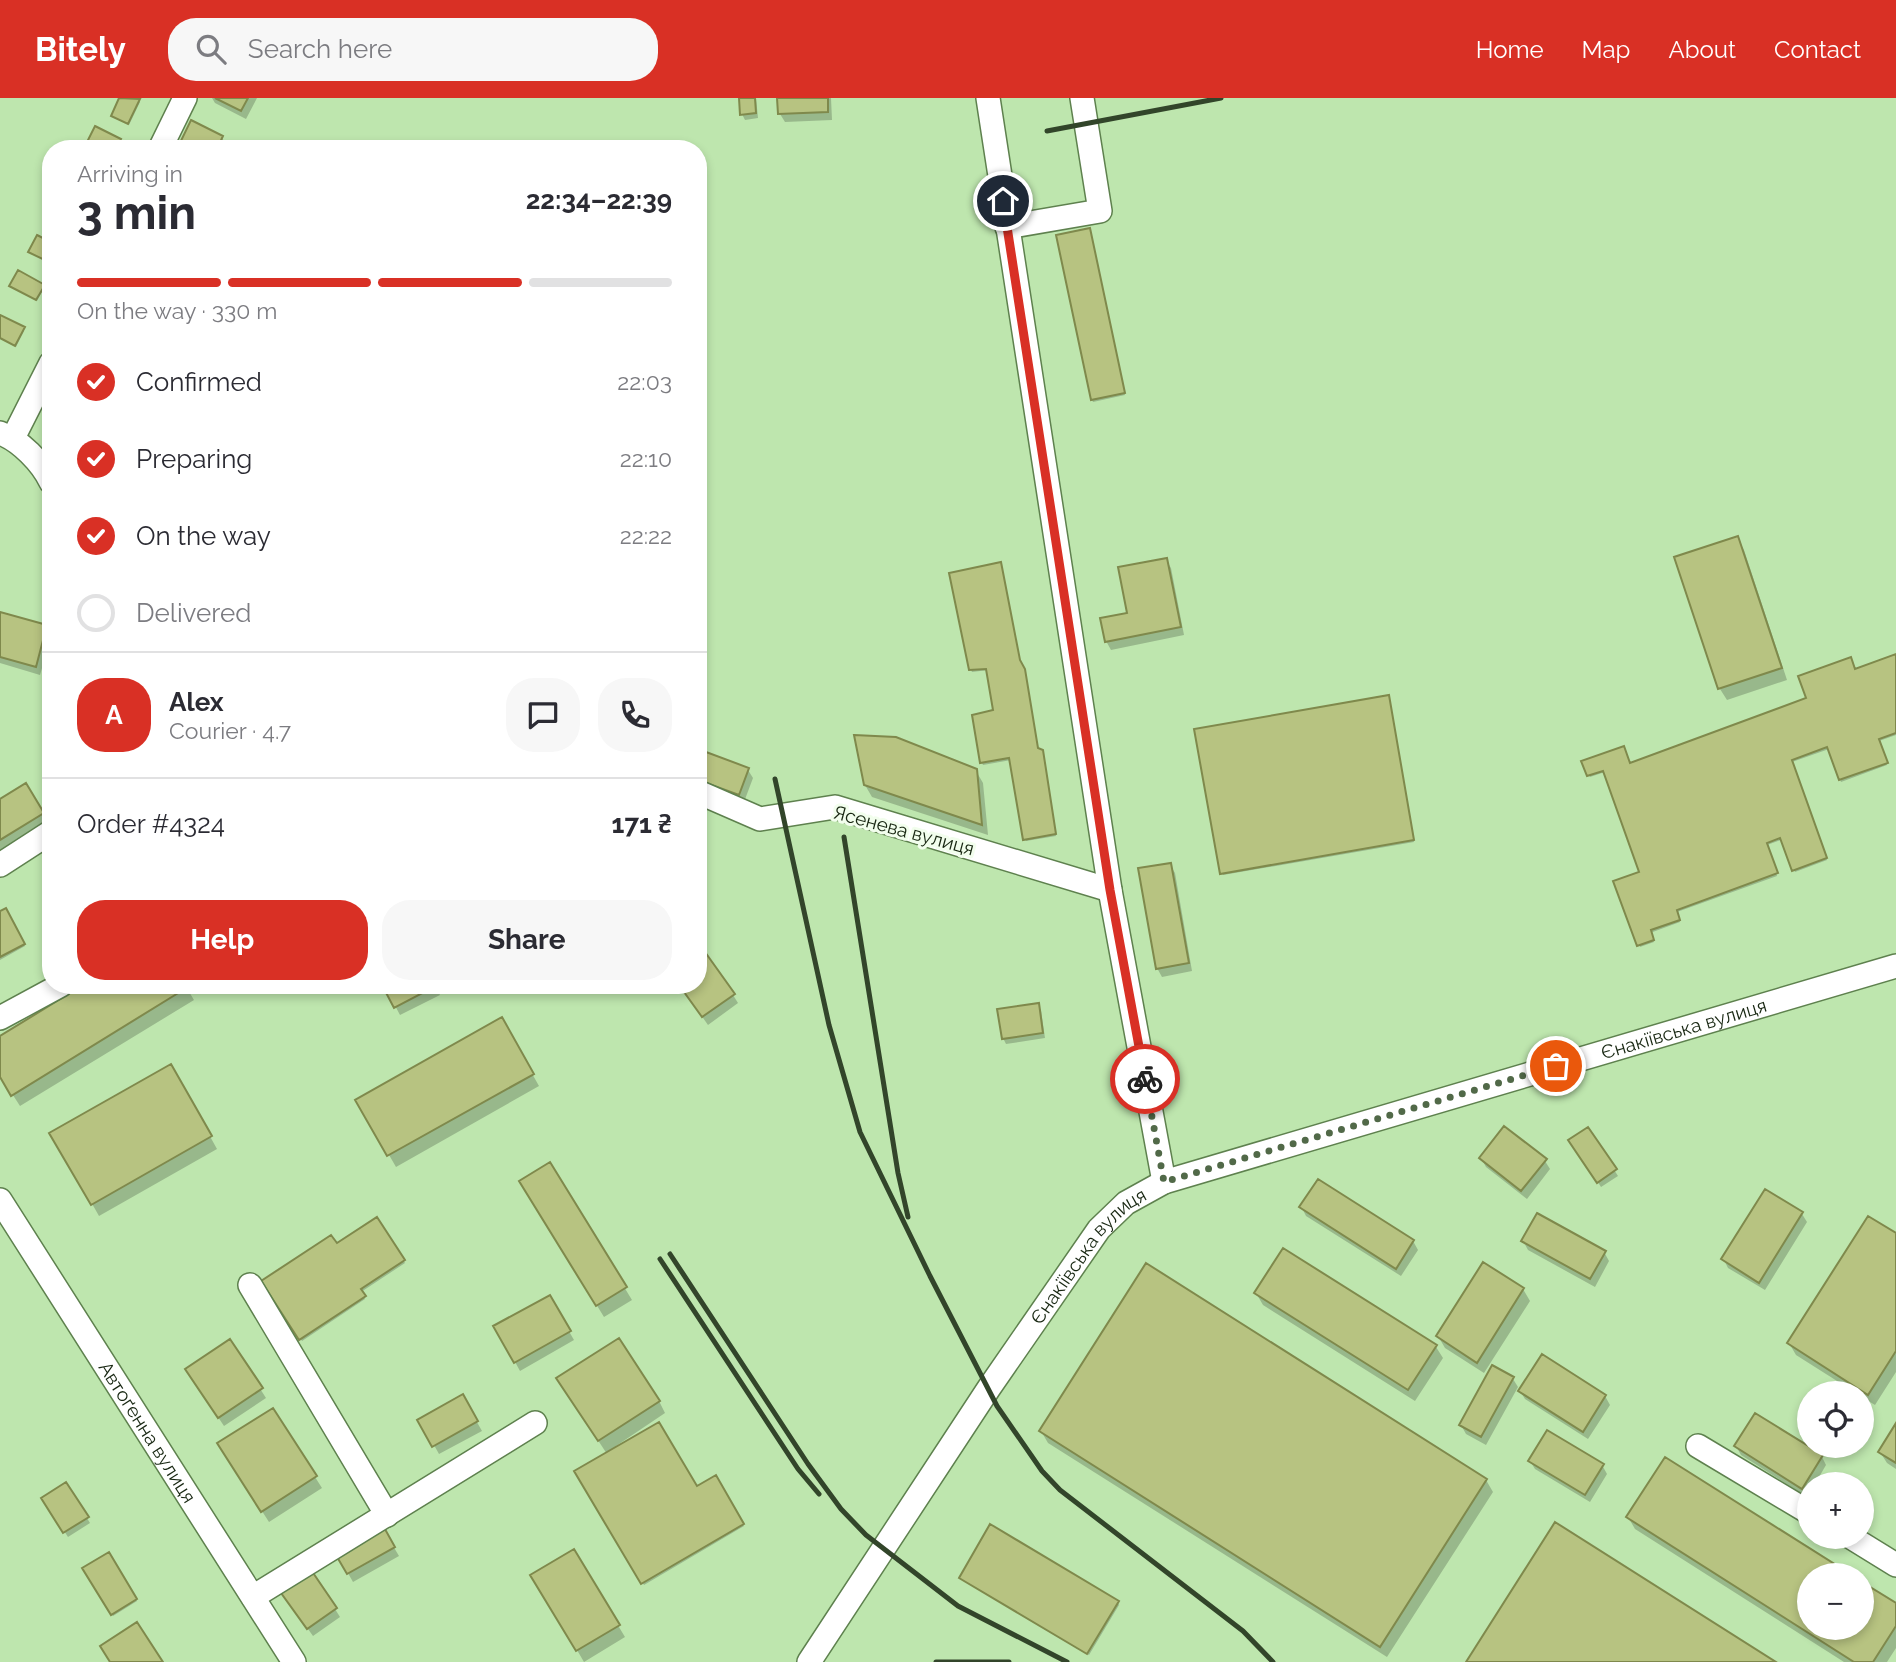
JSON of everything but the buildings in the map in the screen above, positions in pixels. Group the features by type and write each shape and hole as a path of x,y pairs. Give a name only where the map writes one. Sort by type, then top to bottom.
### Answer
{"street":[{"path":"988,98 1110,890 1164,1182"},
{"path":"1007,226 1100,211 1082,98"},
{"path":"164,140 183,99"},
{"path":"42,378 7,435 42,469"},
{"name":"Ясенева вулиця","path":"707,796 760,819 835,807 1110,890"},
{"path":"0,865 42,838"},
{"name":"Єнакіївська вулиця","path":"809,1662 981,1400 1099,1228 1126,1203 1164,1182 1896,966"},
{"path":"0,1018 44,994"},
{"name":"Автоґенна вулиця","path":"0,1200 294,1662"},
{"path":"250,1285 387,1515"},
{"path":"253,1597 535,1423"},
{"path":"1698,1446 1797,1505"},
{"path":"1870,1549 1896,1565"}],"railway":[{"path":"1047,131 1221,98"},
{"path":"775,779 829,1025 860,1132 997,1406 1042,1471 1060,1490 1243,1631 1273,1662"},
{"path":"844,837 898,1173 908,1217"},
{"path":"670,1254 808,1464 841,1509 866,1535 958,1606 1067,1662"},
{"path":"660,1259 798,1469 819,1494"},
{"path":"936,1662 1009,1662"}],"way so far":[{"path":"1145,1079 1164,1182 1556,1066"}],"route":[{"path":"1003,201 1110,890 1145,1079"}]}
